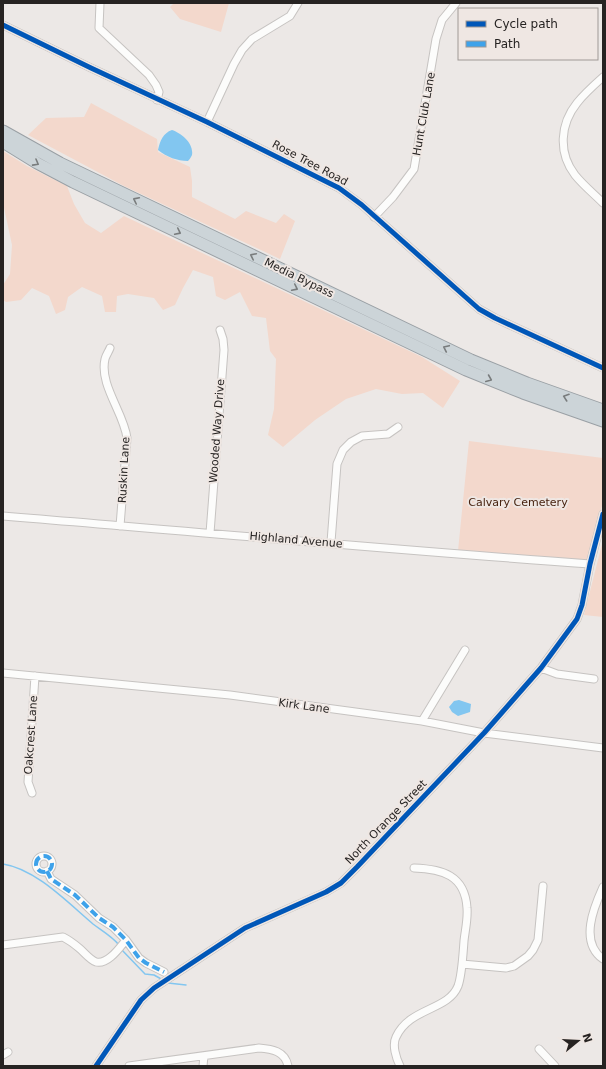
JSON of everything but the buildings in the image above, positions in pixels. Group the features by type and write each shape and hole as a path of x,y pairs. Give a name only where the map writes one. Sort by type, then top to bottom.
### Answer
{"highway":[{"name":"Media Bypass","path":"3,131 60,163 444,347 527,383 603,410"},
{"name":"Media Bypass","path":"3,142 37,163 73,182 439,357 523,393 603,421"}],"street":[{"path":"100,3 99,28 148,75 156,85 159,92 157,100"},
{"path":"207,122 242,50 252,39 290,16 298,3"},
{"name":"Hunt Club Lane","path":"374,217 393,197 414,169 436,40 442,20 456,3"},
{"name":"Rose Tree Road","path":"3,25 157,100 207,122 339,188 480,309 495,318 603,368"},
{"path":"603,77 576,103 563,129 563,146 567,161 575,175 603,203"},
{"name":"Wooded Way Drive","path":"210,533 224,350 220,330"},
{"name":"Ruskin Lane","path":"110,348 105,358 104,368 106,381 126,428 127,438 120,526"},
{"path":"331,542 337,464 343,450 351,442 362,436 388,434 398,428"},
{"name":"North Orange Street","path":"96,1066 141,1000 154,988 245,928 326,892 341,883 484,733 541,668 577,619 603,514"},
{"name":"Highland Avenue","path":"3,516 331,542 388,549 590,564"},
{"path":"422,721 465,650"},
{"path":"541,668 557,674 594,679"},
{"name":"Kirk Lane","path":"3,673 230,695 422,721 484,733 603,748"},
{"name":"Oakcrest Lane","path":"32,793 28,782 36,676"},
{"path":"400,1066 396,1052 395,1037 409,1019 441,1004 451,996 458,986 462,964 467,909 465,896 461,886 453,878 444,872 426,868 414,868"},
{"path":"48,871 52,879 75,895 99,918 113,927 124,942 139,958 164,972"},
{"path":"462,964 506,968 514,966 528,956 538,940 543,886"},
{"path":"603,887 595,906 590,930 590,939 598,955 603,958"},
{"path":"3,945 63,938 68,939 90,958 97,962 103,962 116,952 124,942"},
{"path":"129,1066 259,1048 270,1049 280,1053 287,1061 288,1066"},
{"path":"539,1048 555,1066"},
{"path":"203,1066 204,1056"}],"green space":[{"path":"174,3 229,3 221,32 180,19 170,7"},
{"path":"91,103 157,139 158,152 190,167 192,197 235,219 246,211 276,223 284,214 295,221 280,259 124,186 28,135 46,118 84,117"},
{"path":"3,151 27,166 67,186 74,204 85,223 101,233 124,216 422,357 460,381 443,408 423,393 402,394 376,389 346,399 315,420 283,447 268,435 274,409 276,359 270,351 266,318 252,316 240,292 225,300 216,296 213,277 193,270 175,305 163,310 154,298 128,294 117,296 116,312 105,312 102,296 82,287 68,297 65,310 56,314 49,296 32,288 21,300 6,302 3,300 3,285 10,274 12,245 3,203"},
{"name":"Calvary Cemetery","path":"469,441 603,458 603,502 587,560 582,562 458,551"},
{"path":"603,540 603,617 584,615"}],"water":[{"path":"172,130 183,136 191,146 192,155 188,161 172,158 158,150 162,138 166,133"},
{"path":"459,700 471,704 470,712 458,716 452,712 449,707 454,701"}],"waterway":[{"path":"3,864 15,867 51,888 119,945"},
{"path":"121,949 145,974 154,975 163,980"},
{"path":"168,983 186,985"}],"marked path":[{"path":"44,856 51,861 52,864 47,871 44,872 37,867 36,864 41,857 44,856"},
{"path":"47,871 51,879 75,895 99,918 113,927 126,940 139,958 164,972"}],"cycle path":[{"path":"3,25 207,122 339,188 362,205 479,309 495,318 603,368"},
{"path":"96,1066 141,1000 154,988 245,928 326,892 341,883 484,733 541,668 577,619 582,605 590,564 603,514"}]}
